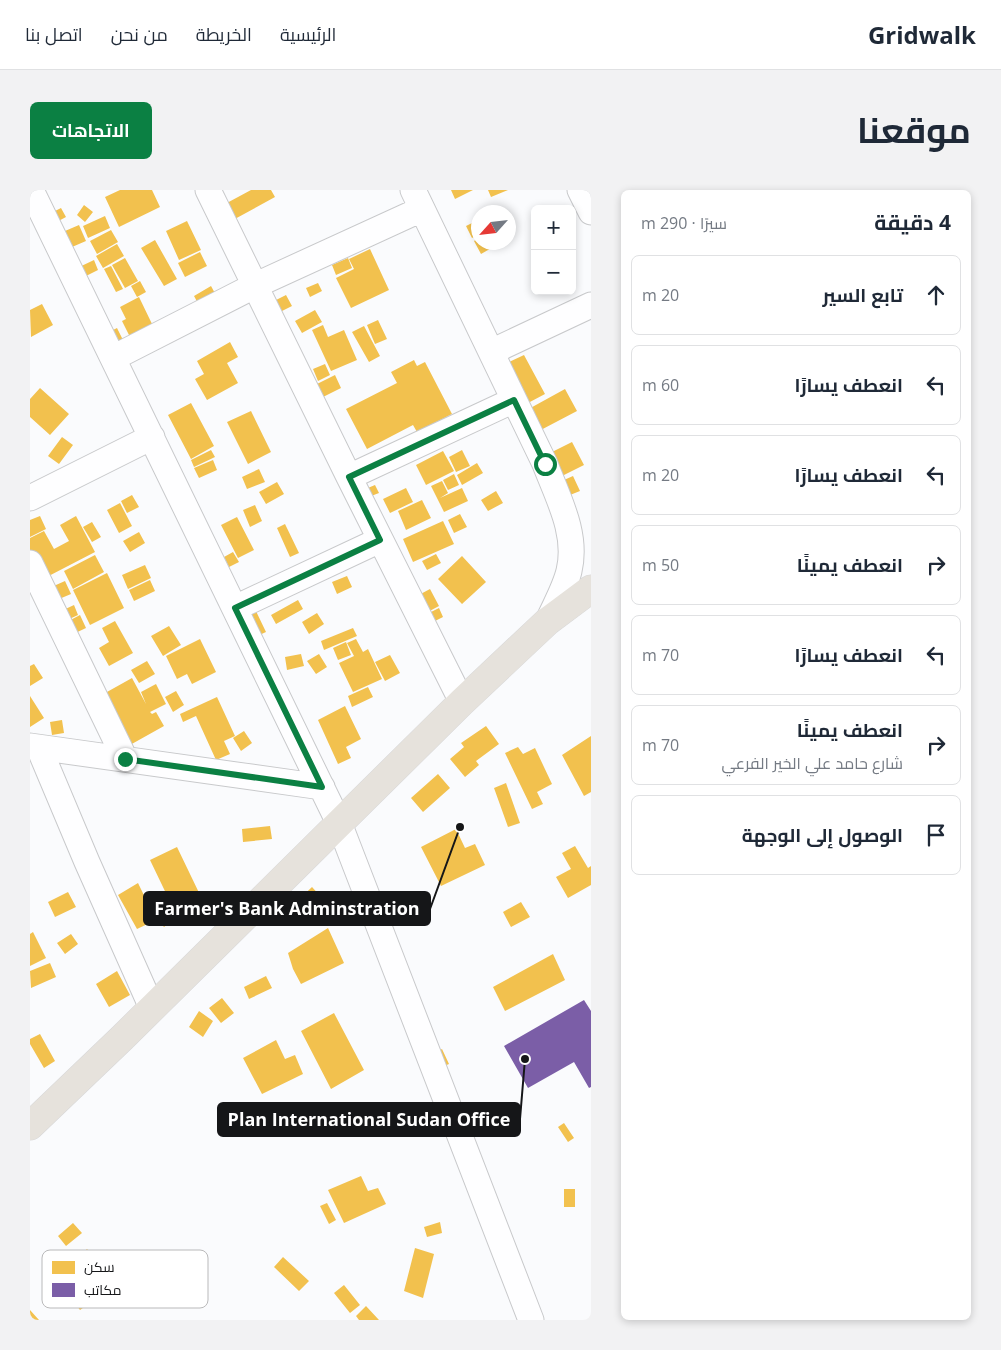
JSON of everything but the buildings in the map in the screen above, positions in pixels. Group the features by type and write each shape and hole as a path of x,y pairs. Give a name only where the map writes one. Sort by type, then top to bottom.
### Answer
{"main road":[{"path":"30,1126 122,1038 462,702 548,621 591,589"}],"street":[{"path":"31,190 340,823 531,1320"},
{"path":"208,190 462,702"},
{"path":"580,190 591,212"},
{"path":"113,358 417,200 545,464 570,532 572,553 569,572 548,621"},
{"path":"491,352 591,305"},
{"path":"349,477 514,400"},
{"path":"30,498 152,437"},
{"path":"235,608 380,540"},
{"path":"30,563 125,759"},
{"path":"34,747 322,787"},
{"path":"34,747 152,1008"}],"place":[{"name":"Farmer's Bank Adminstration","path":"460,827"},
{"name":"Plan International Sudan Office","path":"525,1059"}],"route":[{"path":"125,759 322,787 235,608 380,540 349,477 514,400 545,464"}]}
